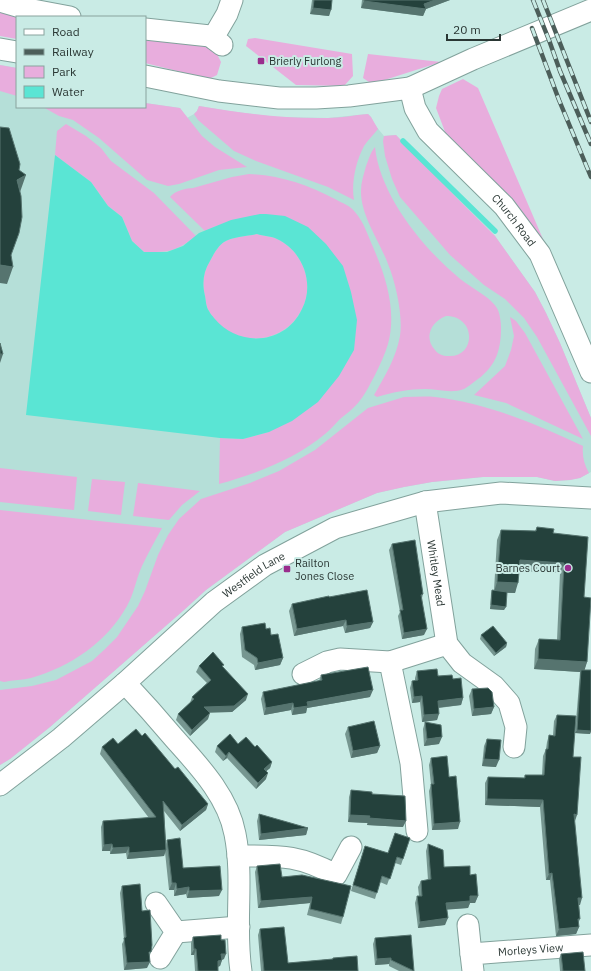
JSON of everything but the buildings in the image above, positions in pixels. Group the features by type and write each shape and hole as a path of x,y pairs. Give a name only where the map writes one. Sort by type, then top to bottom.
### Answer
{"street":[{"path":"146,29 206,36 217,41 232,0"},
{"path":"0,2 65,16"},
{"path":"146,76 219,91 279,98 349,96 410,88 473,59 591,10"},
{"path":"0,49 16,52"},
{"name":"Church Road","path":"410,88 415,108 428,131 504,206 540,254 591,372"},
{"name":"Westfield Lane","path":"0,785 61,738 125,683 214,602 265,565 335,528 425,502 501,494 591,498"},
{"name":"Whitley Mead","path":"425,502 447,644 462,663 494,686 506,699 512,709 519,734"},
{"path":"303,674 327,662 340,659 390,662 447,644"},
{"path":"390,662 397,730 411,763 417,831"},
{"path":"125,683 205,775 218,793 232,820 238,856 241,971"},
{"path":"238,856 274,855 297,858 314,864 336,875 351,847"},
{"path":"156,903 176,932"},
{"name":"Morleys View","path":"468,925 472,962 591,945"},
{"path":"176,932 239,927"},
{"path":"160,958 176,932"}],"shaded area":[{"path":"0,65 16,68 16,108 146,108 146,103 180,108 187,118 197,111 199,106 277,117 328,118 368,114 384,136 396,135 495,236 535,292 560,343 591,418 591,472 580,478 570,480 555,481 537,477 483,477 432,482 404,487 377,493 285,532 206,590 50,727 10,759 0,765"}],"green space":[{"path":"0,8 39,16 16,16 16,39 0,36"},
{"path":"146,36 214,48 221,62 217,75 209,79 146,63"},
{"path":"255,38 352,54 353,76 344,86 296,85 246,46 248,39"},
{"path":"368,54 441,62 372,84 363,78"},
{"path":"0,65 16,68 16,96 0,91"},
{"path":"463,79 478,88 549,253 447,137 436,108 439,96 442,89"},
{"path":"146,103 180,108 202,136 215,147 247,167 219,170 179,184 168,186 147,180 99,138 73,120 59,116 45,108 146,108"},
{"path":"199,106 296,118 333,118 368,114 378,129 364,146 359,158 353,186 354,200 328,187 256,161 234,151 198,120 194,114"},
{"path":"66,124 86,136 101,148 111,161 154,193 196,236 183,245 172,250 144,252 132,241 122,217 108,206 91,182 55,155 57,131"},
{"path":"396,135 495,236 535,292 560,343 591,418 591,436 537,337 524,318 505,299 484,285 450,255 400,197 392,179 385,156 383,141 384,136"},
{"path":"375,147 385,183 405,219 417,235 444,265 491,301 498,310 501,321 501,337 495,359 492,365 481,377 464,389 450,391 419,389 401,391 377,397 374,395 393,359 401,328 400,309 394,281 385,256 367,219 362,199 361,187 366,166","holes":["446,316 456,318 468,329 468,344 464,351 457,355 444,356 436,351 431,345 431,330 441,318"]},
{"path":"249,174 272,176 304,185 349,206 353,210 366,229 386,282 391,307 390,332 384,356 361,400 327,432 301,451 275,465 219,484 220,438 243,439 269,432 326,244 216,226 205,231 170,197 174,193 181,190"},
{"path":"257,234 277,239 294,251 300,260 307,279 306,299 294,322 283,331 270,336 256,338 242,337 229,332 218,323 209,311 207,308 203,283 208,265 222,244 227,240"},
{"path":"510,317 516,321 525,333 583,439 506,403 474,395 505,366 514,336"},
{"path":"404,397 431,397 454,400 492,409 529,422 583,446 584,460 589,473 580,478 570,480 555,481 537,477 483,477 432,482 404,487 377,493 285,532 206,590 50,727 10,759 0,765 0,690 32,686 56,680 92,661 104,650 117,637 138,606 158,555 168,535 179,519 201,499 250,483 279,471 315,450 368,408"},
{"path":"0,468 77,477 74,510 0,502"},
{"path":"92,479 125,482 121,515 88,511"},
{"path":"138,483 200,491 182,505 169,520 133,516"},
{"path":"0,510 162,528 142,566 127,606 119,619 98,642 73,660 46,673 31,678 4,682 0,681"}],"water":[{"path":"55,155 91,182 108,206 122,217 132,241 144,252 167,252 183,246 199,233 231,220 266,214 285,216 308,227 326,244 343,266 351,292 357,320 354,350 339,376 318,402 292,421 269,432 243,439 220,438 26,415","holes":["257,234 273,237 286,244 294,251 304,269 307,279 307,289 306,299 302,309 294,321 285,330 273,336 248,338 224,328 210,313 206,304 204,278 208,265 222,244 227,240"]}],"waterway":[{"path":"403,141 495,231"}],"railway":[{"path":"533,0 560,71 591,144"},
{"path":"543,0 591,122"},
{"path":"532,28 559,100 591,177"}],"place":[{"name":"Brierly Furlong","path":"261,61"},
{"name":"Barnes Court","path":"568,568"},
{"name":"Railton Jones Close","path":"287,569"}]}
